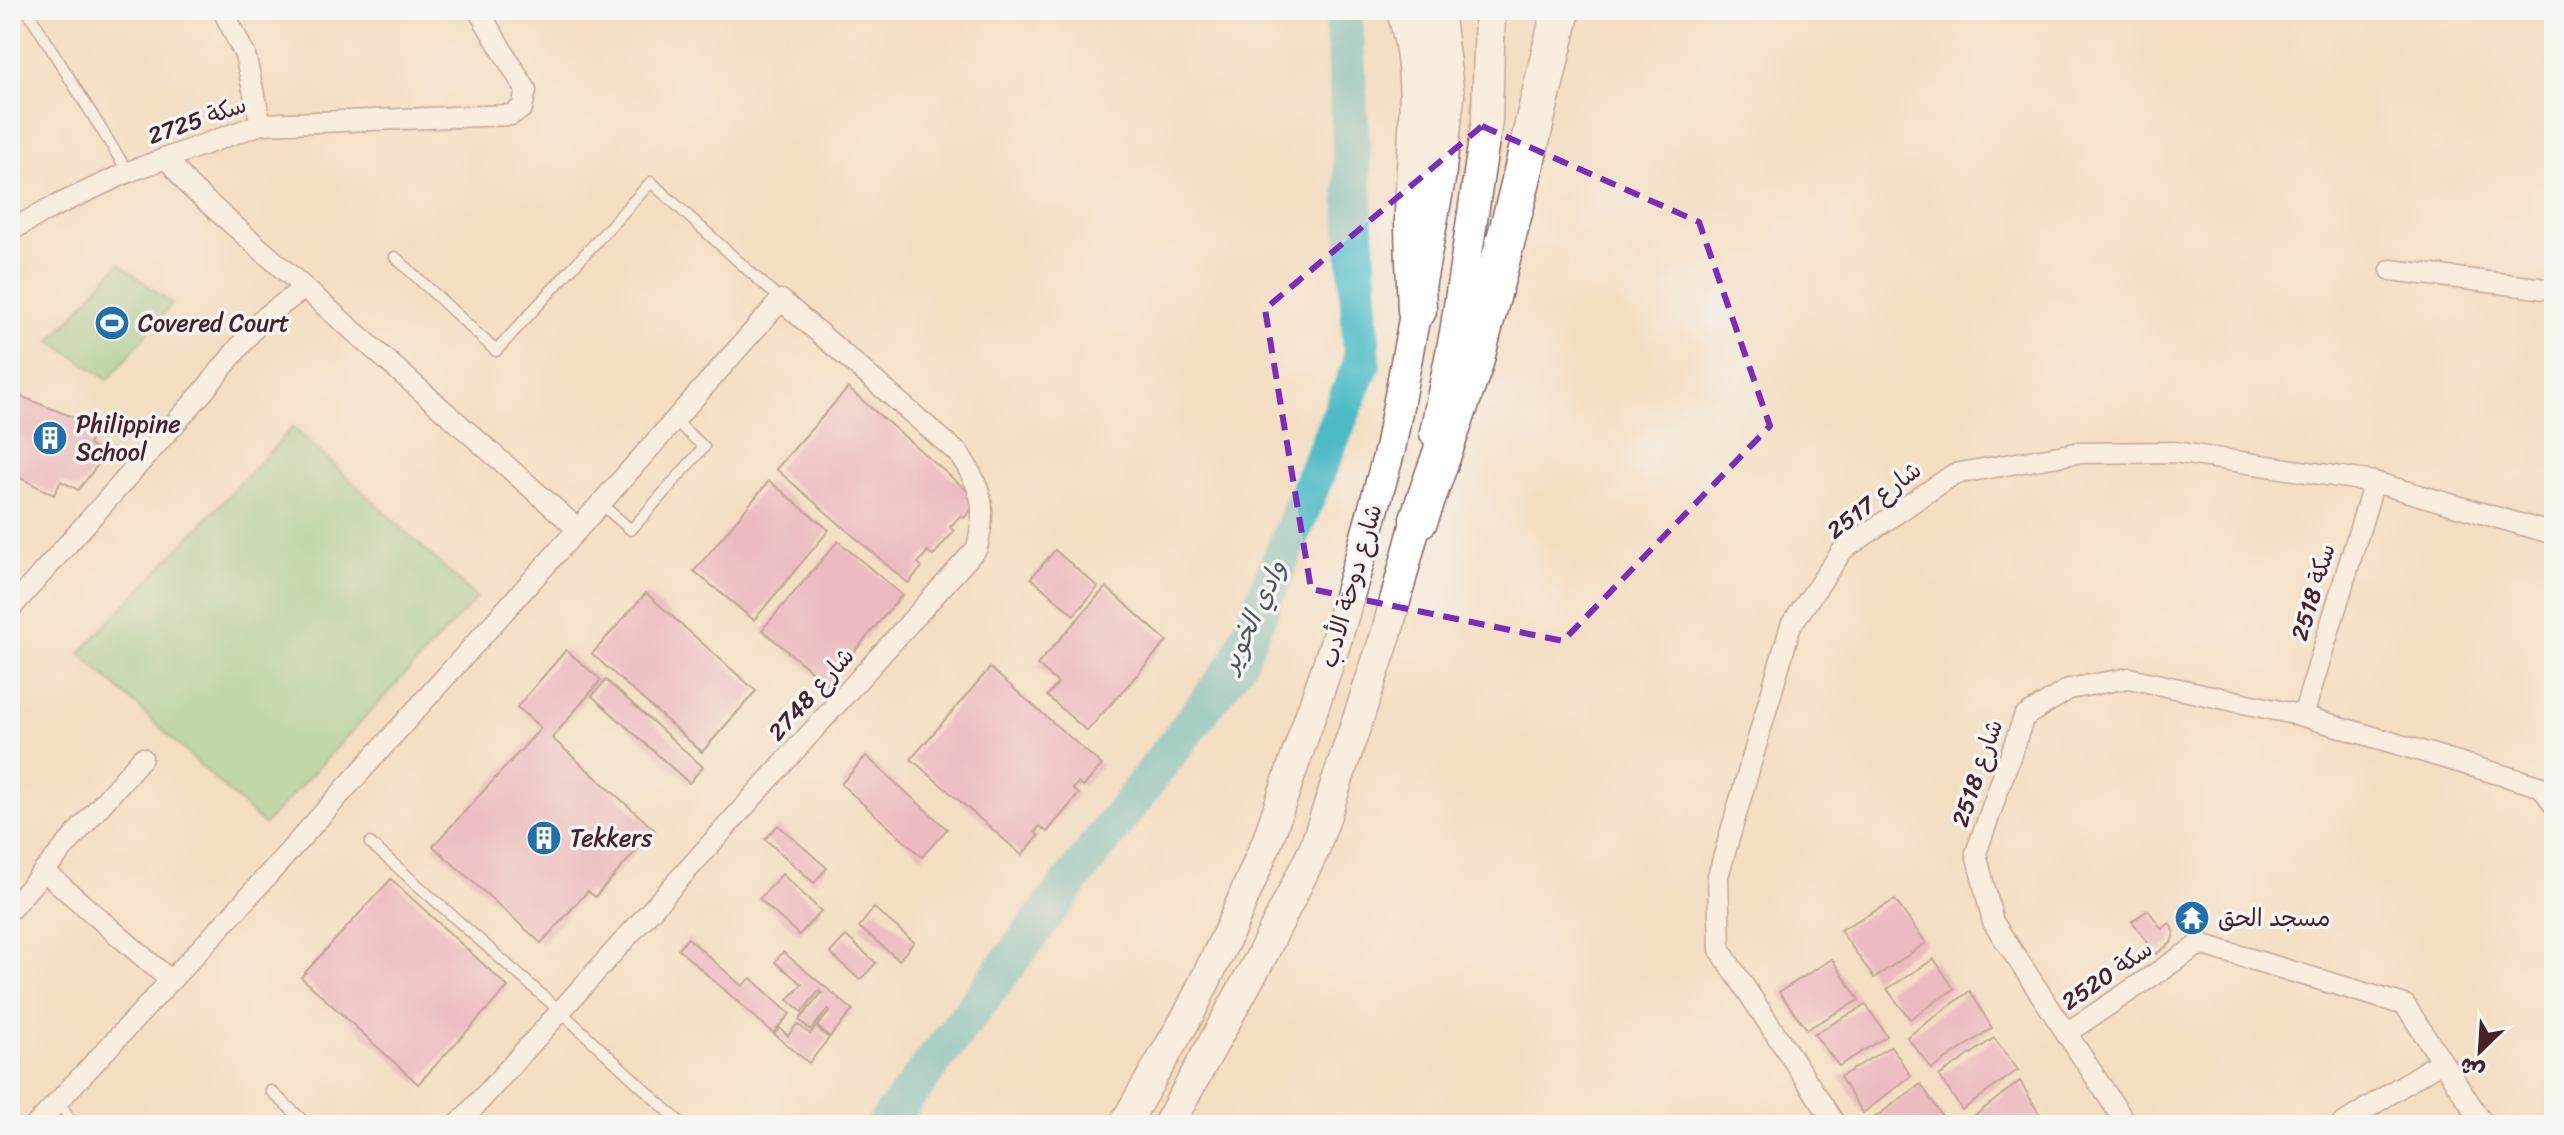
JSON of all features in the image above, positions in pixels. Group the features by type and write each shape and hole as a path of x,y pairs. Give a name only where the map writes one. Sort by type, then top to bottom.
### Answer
{"highway":[{"path":"1406,10 1418,69 1421,115 1414,216 1417,310"},
{"path":"1419,519 1473,366 1525,166 1561,10"}],"main road":[{"name":"شارع دوحة الأدب","path":"1124,1125 1190,1012 1267,842 1335,644 1390,449 1440,179 1449,96 1438,10"},
{"name":"شارع دوحة الأدب","path":"1168,1125 1262,955 1314,850 1386,635 1419,519 1455,333 1487,120 1490,10"}],"street":[{"path":"223,10 245,55 261,124"},
{"name":"سكة 2725","path":"10,231 128,172 261,124 511,115 522,108 526,90 478,10"},
{"path":"166,157 189,186 303,289 578,529"},
{"path":"2391,270 2554,290"},
{"path":"10,609 203,392 261,320 303,289"},
{"path":"36,1125 171,981 781,300"},
{"name":"شارع 2748","path":"458,1125 977,548 984,521 977,481 959,454 781,300"},
{"name":"2517 شارع","path":"1836,1125 1720,950 1718,876 1791,625 1843,550 1954,474 2076,453 2174,452 2374,482 2554,534"},
{"name":"سكة 2518","path":"2303,716 2374,482"},
{"name":"2518 شارع","path":"2127,1125 1993,922 1976,853 2024,717 2069,689 2129,678 2303,716 2542,787 2554,805"},
{"path":"10,910 142,758"},
{"path":"44,871 171,981"},
{"name":"سكة 2520","path":"2065,1034 2200,944 2405,1005 2484,1125"},
{"path":"2341,1125 2441,1061"}],"lane":[{"path":"27,10 128,172"},
{"path":"395,257 496,351 651,182 781,300"},
{"path":"601,504 631,530 704,447 675,421"},
{"path":"370,843 683,1125"},
{"path":"271,1091 308,1125"},
{"path":"59,1102 74,1125"}],"highlighted area":[{"path":"1482,126 1699,222 1770,426 1563,641 1311,589 1265,309"}],"green space":[{"name":"Covered Court","path":"119,263 172,304 108,380 51,341"},
{"path":"293,427 477,598 264,825 80,653"}],"building":[{"path":"848,388 979,501 964,518 961,515 950,527 954,531 933,556 928,551 918,563 922,567 908,583 776,469"},
{"name":"Philippine School","path":"10,392 70,416 93,432 89,445 105,456 78,490 61,481 54,495 10,473"},
{"path":"769,481 829,530 754,620 694,571"},
{"path":"838,541 902,595 827,684 762,630"},
{"path":"1055,550 1098,587 1074,615 1031,578"},
{"path":"1106,587 1167,641 1087,731 1047,696 1058,683 1037,665"},
{"path":"646,593 756,691 702,752 592,654"},
{"name":"Tekkers","path":"566,650 601,680 552,738 655,830 595,897 588,891 541,943 433,846 541,728 517,707"},
{"path":"990,668 1102,765 1083,787 1078,783 1073,789 1079,794 1047,832 1040,826 1035,832 1039,836 1022,855 911,759"},
{"path":"606,680 703,767 689,783 592,696"},
{"path":"866,756 947,829 922,857 841,784"},
{"path":"778,825 827,868 814,883 765,839"},
{"path":"782,874 821,911 799,935 759,899"},
{"path":"391,879 508,987 418,1084 301,977"},
{"path":"1895,900 1926,943 1874,978 1840,930"},
{"path":"874,908 914,942 899,960 859,927"},
{"path":"2148,910 2162,929 2170,923 2174,933 2171,943 2156,954 2132,921"},
{"path":"846,936 876,963 860,980 830,953"},
{"path":"688,938 742,986 751,978 790,1014 773,1033 678,949"},
{"path":"783,952 853,1010 830,1037 817,1026 830,1011 828,1009 811,1030 799,1020 822,993 819,991 802,1012 788,1000 802,984 775,962"},
{"path":"1832,959 1859,1000 1807,1029 1779,992"},
{"path":"1934,959 1954,989 1910,1019 1887,989"},
{"path":"1970,991 1992,1028 1932,1069 1907,1037"},
{"path":"1866,1005 1887,1036 1839,1066 1814,1034"},
{"path":"797,1024 810,1034 816,1027 829,1038 809,1063 774,1034 780,1028 788,1036"},
{"path":"1994,1038 2018,1070 1962,1110 1939,1076"},
{"path":"1891,1046 1911,1076 1863,1113 1840,1077"},
{"path":"2020,1081 2040,1115 2027,1125 1979,1125 1973,1117"},
{"path":"1921,1084 1945,1121 1938,1125 1880,1125 1874,1118"}],"waterway":[{"name":"وادي الخوير","path":"885,1125 1238,662 1362,363 1344,10"}],"place":[{"name":"Covered Court","path":"112,323"},
{"name":"Philippine School","path":"50,438"},
{"name":"Tekkers","path":"544,838"},
{"name":"مسجد الحق","path":"2192,918"}]}
